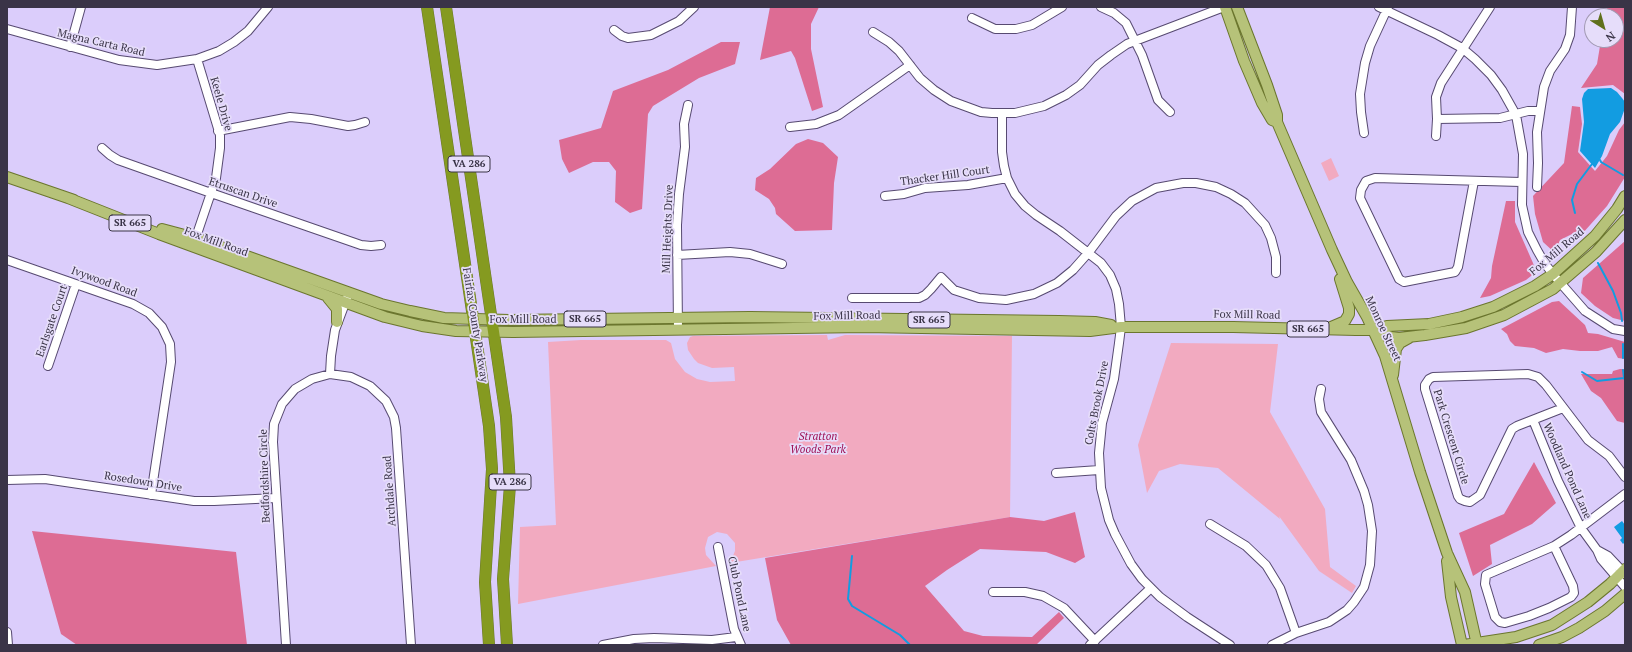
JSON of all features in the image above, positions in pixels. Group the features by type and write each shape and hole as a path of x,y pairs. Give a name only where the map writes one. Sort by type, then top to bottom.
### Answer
{"highway":[{"name":"Fairfax County Parkway","path":"427,7 474,320 491,447 491,491 486,582 489,645"},
{"name":"Fairfax County Parkway","path":"446,7 506,417 510,485 503,579 507,645"}],"main road":[{"name":"Monroe Street","path":"1225,7 1236,39 1260,97 1272,120 1277,122"},
{"name":"Monroe Street","path":"1237,7 1267,85 1277,115 1277,122 1332,250 1385,356 1421,477 1447,553 1465,592 1477,644"},
{"name":"Fox Mill Road","path":"7,177 194,242 349,292 381,304 444,318 492,320 750,317 1058,321 1095,322 1121,327"},
{"name":"Fox Mill Road","path":"1373,330 1391,337 1411,337 1446,332 1485,323 1553,290 1556,279 1595,236 1617,209 1625,196"},
{"name":"Fox Mill Road","path":"194,242 325,296 385,317 415,325 456,331 494,332 865,327 1090,331 1121,327 1233,327 1373,330 1387,326 1429,324 1477,313 1494,307 1556,279 1596,252 1625,220"},
{"path":"1325,329 1345,321 1349,314 1349,308 1332,250"},
{"path":"325,296 336,307 338,322"},
{"path":"1392,381 1396,349 1402,341 1411,337"},
{"name":"Monroe Street","path":"1447,553 1452,597 1463,645"},
{"path":"1463,645 1516,637 1552,625 1588,602 1622,573"},
{"path":"1539,645 1562,637 1579,628 1605,611 1625,594"}],"street":[{"path":"70,47 81,7"},
{"name":"Magna Carta Road","path":"7,29 119,60 144,65 157,65 197,59 219,51 241,37 254,25 268,7"},
{"path":"614,30 622,36 628,38 651,35 679,21 694,7"},
{"path":"972,18 995,29 1016,29 1032,25 1062,7"},
{"path":"1101,7 1114,13 1123,20 1142,55 1158,100 1170,112"},
{"path":"873,32 890,42 929,86 951,101 981,112 1020,112 1032,110 1055,101 1080,85 1098,65 1111,55 1135,40 1225,7"},
{"path":"1436,136 1436,97 1441,83 1462,48 1490,7"},
{"path":"1537,187 1537,132 1544,88 1550,71 1565,49 1570,35 1572,7"},
{"path":"1364,134 1360,112 1362,80 1370,46 1384,8 1406,21 1438,35 1462,48 1491,75 1502,90 1516,115 1522,154 1522,205 1528,232 1537,250 1556,279 1585,311 1613,329 1625,331"},
{"name":"Keele Drive","path":"194,242 211,194 219,163 220,148 218,131 197,59"},
{"path":"790,126 816,124 839,115 910,66"},
{"name":"Mill Heights Drive","path":"678,330 677,255 679,194 685,147 684,124 688,105"},
{"path":"1437,119 1500,118 1528,111 1540,111"},
{"name":"Colts Brook Drive","path":"1002,113 1002,152 1007,178 1015,194 1030,211 1101,262 1113,282 1119,304 1121,327 1117,365 1102,423 1099,448 1099,470 1104,502 1115,534 1131,564 1150,588 1173,608 1230,645"},
{"path":"218,131 290,117 311,118 348,126 365,122"},
{"name":"Etruscan Drive","path":"102,148 118,160 211,194 361,245 371,246 381,244"},
{"name":"Thacker Hill Court","path":"885,196 904,194 925,188 968,185 1007,178"},
{"path":"1474,182 1458,268 1454,272 1404,282 1399,279 1360,198 1361,190 1366,181 1375,178 1474,182 1521,182"},
{"path":"852,298 918,298 931,290 942,277 954,290 979,298 1006,300 1034,294 1057,283 1073,270 1089,252 1116,216 1137,197 1169,184 1196,183 1216,187 1242,200 1265,225 1274,245 1276,273"},
{"path":"677,255 730,252 750,254 782,264"},
{"name":"Ivywood Road","path":"7,260 133,304 144,309 157,320 162,327 170,344 172,362 151,495"},
{"name":"Earlsgate Court","path":"48,366 76,284"},
{"path":"330,374 332,343 349,292"},
{"name":"Bedfordshire Circle","path":"286,645 273,431 278,410 286,399 300,385 312,379 330,374"},
{"name":"Archdale Road","path":"330,374 351,377 370,386 386,401 394,417 411,645"},
{"name":"Park Crescent Circle","path":"1563,408 1512,429 1480,495 1470,502 1460,499 1458,496 1425,385 1429,379 1433,377 1528,374 1538,378 1542,381 1588,440 1609,456 1625,477"},
{"path":"1272,645 1296,633 1329,622 1347,610 1364,587 1370,565 1372,531 1368,505 1358,473 1321,412 1319,399 1322,390"},
{"name":"Woodland Pond Lane","path":"1533,420 1558,481 1580,528 1597,550 1601,559 1622,573 1625,587"},
{"path":"1056,473 1099,470"},
{"name":"Rosedown Drive","path":"7,480 45,479 194,501 214,502 276,498"},
{"path":"1554,546 1573,586 1574,593 1571,597 1529,616 1505,623 1500,622 1495,617 1486,584 1486,575 1554,546 1625,494"},
{"path":"1210,524 1246,546 1266,565 1280,588 1296,633"},
{"name":"Club Pond Lane","path":"718,547 736,636 741,645"},
{"path":"993,592 1025,592 1043,596 1064,608 1092,643 1150,588"},
{"path":"7,632 8,645"},
{"path":"603,645 634,639 672,642 712,640 736,636"}],"green space":[{"path":"1331,158 1339,176 1329,181 1321,163"},
{"name":"Stratton Woods Park","path":"827,335 828,340 845,335 1012,336 1010,517 730,563 735,551 735,543 727,534 717,532 708,537 705,548 706,555 716,566 518,604 520,527 556,525 548,342 581,340 666,340 671,343 675,359 685,372 697,379 710,382 735,381 734,367 712,368 698,363 688,350 687,343 690,337"},
{"path":"1171,343 1278,344 1270,412 1325,509 1330,567 1356,586 1352,593 1319,571 1279,516 1280,519 1218,468 1180,464 1159,471 1147,493 1138,445"}],"shaded area":[{"path":"770,7 819,7 811,24 811,49 823,107 812,111 795,58 791,51 760,60"},
{"path":"1625,7 1625,94 1613,85 1581,88 1597,64 1600,48 1624,48 1624,8 1607,8"},
{"path":"721,42 740,42 735,64 699,78 653,106 648,114 642,209 630,213 615,202 616,171 609,162 593,162 569,173 562,159 559,140 601,128 613,91 668,70"},
{"path":"1572,106 1580,107 1582,124 1578,152 1595,171 1607,156 1619,130 1625,122 1625,177 1607,206 1582,234 1574,233 1560,240 1555,253 1543,242 1535,214 1533,196 1564,163"},
{"path":"808,139 823,143 838,157 834,183 832,230 795,231 776,214 775,208 769,199 755,190 756,178 770,169 796,144"},
{"path":"1506,201 1515,201 1515,222 1536,272 1526,280 1490,296 1480,298 1491,278 1492,266"},
{"path":"1625,241 1625,321 1613,318 1595,306 1581,293 1583,278"},
{"path":"1559,301 1585,325 1588,333 1598,334 1625,342 1625,359 1618,358 1612,347 1598,351 1563,349 1546,353 1534,348 1515,346 1510,341 1507,334 1501,329 1552,302"},
{"path":"1625,369 1625,423 1617,421 1601,398 1591,391 1581,374 1612,374 1613,371"},
{"path":"1534,462 1556,503 1532,524 1490,545 1492,564 1473,576 1459,533 1504,514"},
{"path":"1075,512 1085,557 1075,563 1046,552 980,549 925,586 964,631 983,636 1032,637 1059,612 1064,618 1036,645 791,645 777,620 765,558 1010,517 1044,521"},
{"path":"32,531 236,552 247,645 77,645 61,634"}],"water":[{"path":"1611,88 1617,92 1625,102 1625,108 1620,122 1610,134 1602,156 1595,168 1580,151 1584,122 1582,99 1584,93 1588,89"},
{"path":"1622,521 1625,525 1625,542 1623,544 1620,540 1622,538 1614,527"}],"waterway":[{"path":"1600,160 1623,175"},
{"path":"1575,213 1572,200 1577,184 1592,164"},
{"path":"1598,263 1613,291 1621,313 1622,321"},
{"path":"1623,344 1623,358"},
{"path":"1623,370 1624,378"},
{"path":"1582,372 1597,381 1624,378 1625,380"},
{"path":"852,556 848,599 852,606 900,635 910,645"}]}
